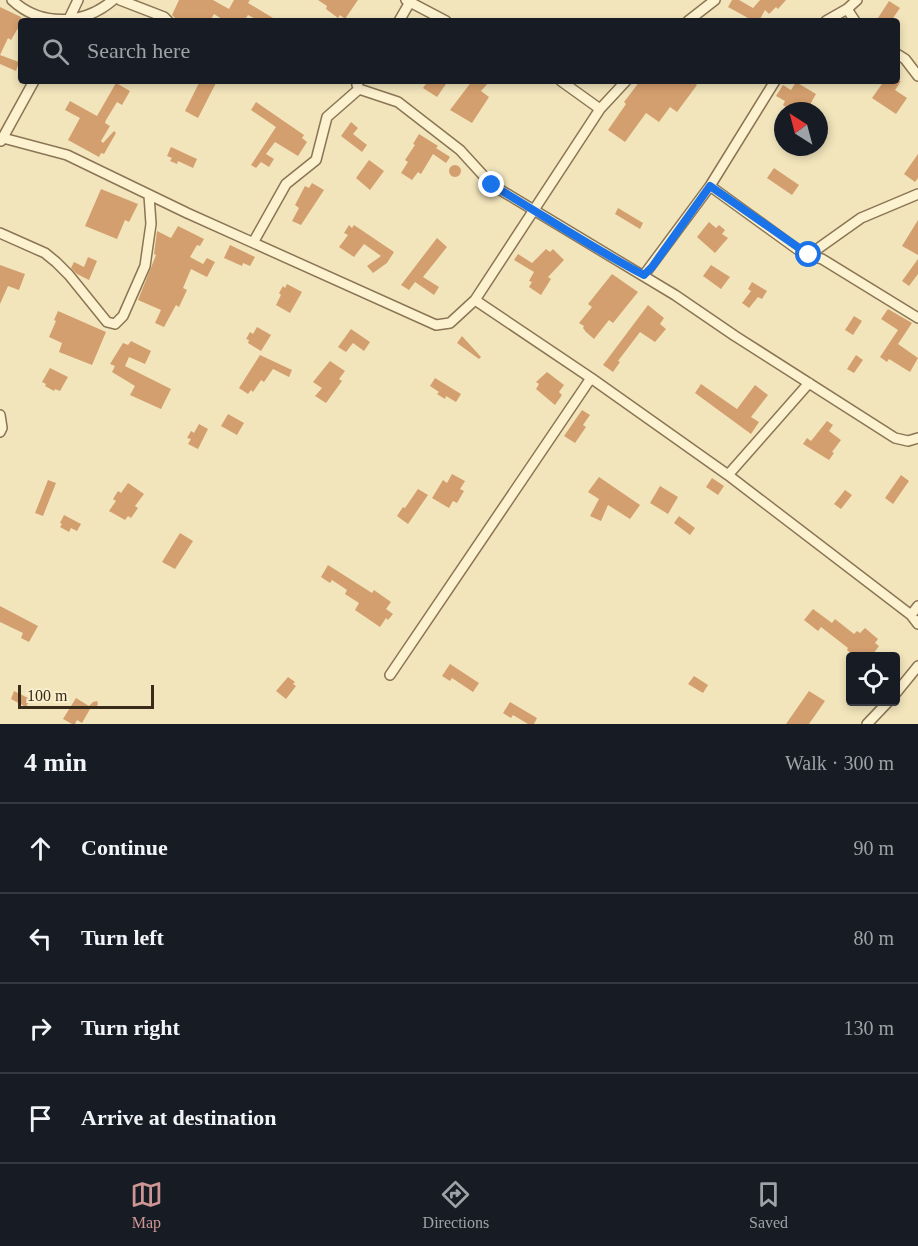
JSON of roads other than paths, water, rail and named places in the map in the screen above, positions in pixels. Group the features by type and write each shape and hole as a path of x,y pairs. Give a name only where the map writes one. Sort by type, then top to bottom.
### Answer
{"street":[{"path":"12,0 29,14 45,18"},
{"path":"69,18 78,0"},
{"path":"76,18 102,9 113,0"},
{"path":"120,0 165,18"},
{"path":"692,18 715,0"},
{"path":"831,18 857,0"},
{"path":"400,18 408,1 440,18"},
{"path":"847,9 853,18"},
{"path":"900,56 918,76"},
{"path":"32,84 1,141 67,155 436,325 450,323 475,300 600,109 623,84"},
{"path":"565,84 600,109"},
{"path":"644,275 710,186 773,84"},
{"path":"254,241 286,184 316,160 327,117 359,85 398,102 460,150 492,185 613,259 644,275 895,438 908,441 918,438"},
{"path":"710,186 809,255 822,259 918,318"},
{"path":"809,255 861,218 918,194"},
{"path":"0,233 45,253 69,275 107,322 115,324 123,316 145,266 151,224 150,195"},
{"path":"475,300 591,378 728,475 911,615 918,624"},
{"path":"390,675 591,378"},
{"path":"728,475 809,383"},
{"path":"0,415 2,428 0,432"},
{"path":"911,615 918,606"},
{"path":"900,688 918,666"},
{"path":"867,724 884,706"}]}
